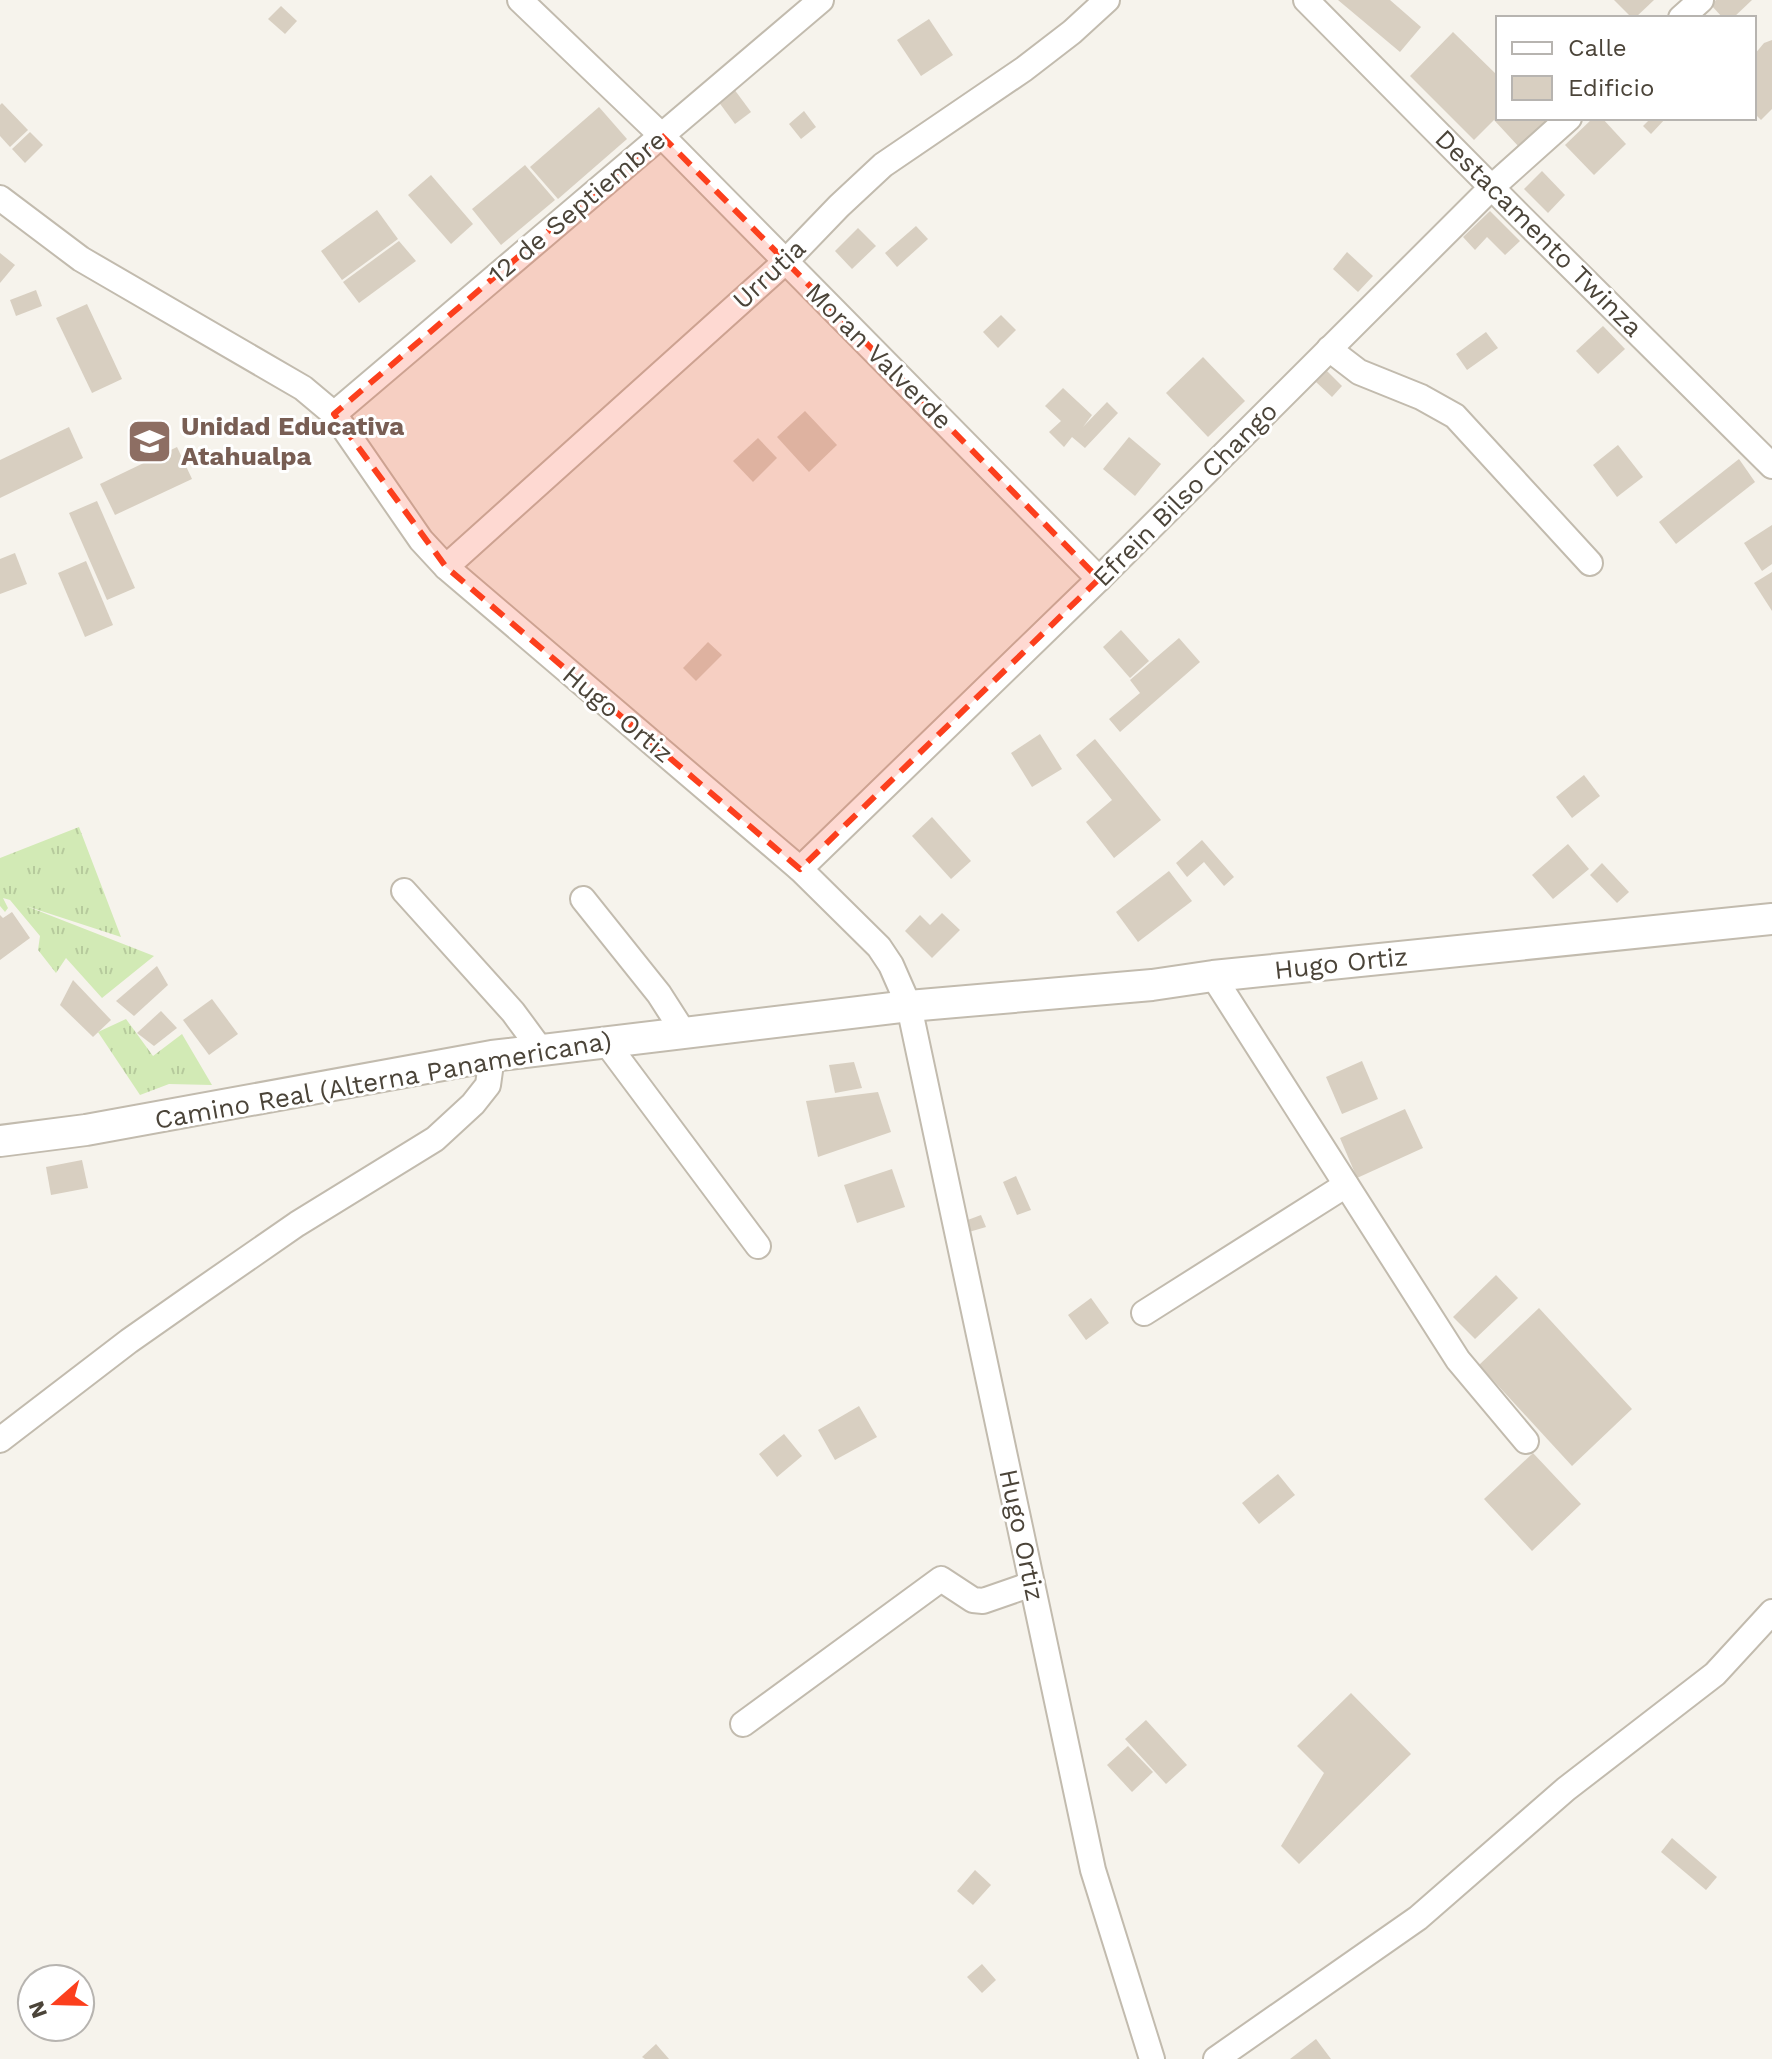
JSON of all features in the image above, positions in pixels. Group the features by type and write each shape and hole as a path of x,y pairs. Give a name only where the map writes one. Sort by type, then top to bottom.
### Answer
{"street":[{"name":"Moran Valverde","path":"520,0 661,135 1099,579"},
{"name":"12 de Septiembre","path":"334,414 821,0"},
{"name":"Urrutia","path":"446,567 786,261 883,165 1024,69 1107,0"},
{"name":"Destacamento Twinza","path":"1306,0 1772,466"},
{"path":"1683,16 1701,0"},
{"name":"Efrein Bilso Chango","path":"800,869 1099,579 1492,187 1567,120"},
{"name":"Hugo Ortiz","path":"0,198 81,259 303,388 334,414 421,540 446,567 800,869 879,947 891,965 909,1006 1093,1870 1152,2059"},
{"path":"1329,349 1359,372 1421,397 1455,416 1590,563"},
{"path":"404,891 513,1012 541,1050"},
{"path":"583,899 659,994 684,1033"},
{"name":"Hugo Ortiz","path":"909,1006 1152,985 1213,976 1772,919"},
{"path":"1213,976 1458,1360 1526,1441"},
{"name":"Camino Real (Alterna Panamericana)","path":"0,1141 86,1130 492,1056 909,1006"},
{"path":"605,1041 758,1246"},
{"path":"0,1440 208,1285 297,1224 435,1139 473,1104 488,1085 492,1056"},
{"path":"1144,1313 1346,1185"},
{"path":"743,1724 941,1579 973,1600 983,1601 1032,1584"},
{"path":"1216,2059 1418,1918 1566,1789 1715,1674 1772,1612"}],"highlighted area":[{"path":"661,135 1099,579 800,869 446,567 334,414"}],"green space":[{"path":"79,827 121,937 26,906 154,956 102,998 66,958 56,973 38,950 40,936 10,900 3,898 8,908 5,912 0,906 0,858"},
{"path":"126,1019 153,1056 182,1034 212,1085 169,1084 140,1095 98,1032"}],"building":[{"path":"1338,0 1390,0 1421,27 1400,52"},
{"path":"1614,0 1654,0 1637,16 1630,16"},
{"path":"1716,0 1752,0 1735,16 1721,16 1711,5"},
{"path":"281,6 297,21 285,34 268,19"},
{"path":"929,19 953,55 921,76 897,40"},
{"path":"1453,32 1496,74 1496,120 1553,120 1519,147 1494,120 1474,140 1410,76"},
{"path":"1772,40 1772,109 1761,120 1756,115 1756,53 1764,43"},
{"path":"734,89 751,112 735,124 718,101"},
{"path":"2,103 28,130 10,147 0,136"},
{"path":"599,107 627,139 558,199 530,167"},
{"path":"804,111 816,127 801,139 789,124"},
{"path":"1591,120 1604,120 1626,144 1594,175 1565,145"},
{"path":"1649,120 1664,120 1651,134 1643,126"},
{"path":"30,132 43,145 25,163 12,149"},
{"path":"525,165 555,200 501,245 472,209"},
{"path":"1542,171 1565,195 1548,213 1524,189"},
{"path":"431,175 473,224 451,244 408,195"},
{"path":"377,210 398,239 342,280 321,251"},
{"path":"1490,211 1520,241 1505,255 1487,237 1475,250 1463,237"},
{"path":"916,226 928,239 897,267 885,253"},
{"path":"858,228 876,246 852,269 835,251"},
{"path":"399,241 416,261 359,303 343,282"},
{"path":"1347,252 1373,276 1358,292 1333,269"},
{"path":"0,253 15,265 0,283"},
{"path":"36,290 42,306 16,316 10,300"},
{"path":"87,304 122,379 92,393 56,318"},
{"path":"1001,315 1016,330 998,348 983,332"},
{"path":"1603,326 1625,349 1598,374 1576,351"},
{"path":"1486,332 1498,348 1467,370 1456,354"},
{"path":"1203,357 1245,401 1208,437 1166,393"},
{"path":"1327,371 1342,386 1332,397 1316,382"},
{"path":"1063,388 1092,415 1083,427 1107,402 1118,413 1085,448 1072,437 1064,447 1049,432 1061,421 1045,406"},
{"path":"805,411 837,445 809,472 777,437"},
{"path":"69,427 83,458 0,498 0,460"},
{"path":"1129,437 1161,464 1135,496 1103,469"},
{"path":"758,438 777,458 753,482 733,461"},
{"path":"1618,445 1643,477 1617,497 1593,465"},
{"path":"177,447 192,479 115,515 100,484"},
{"path":"1739,459 1755,482 1676,544 1659,522"},
{"path":"97,501 135,588 107,600 69,513"},
{"path":"1772,525 1772,564 1762,571 1744,543"},
{"path":"15,553 27,584 0,594 0,559"},
{"path":"86,561 113,625 85,637 58,573"},
{"path":"1772,572 1772,611 1754,583"},
{"path":"1121,630 1149,661 1130,678 1103,647"},
{"path":"1179,638 1200,662 1120,732 1109,719 1140,693 1130,680"},
{"path":"708,642 722,655 696,681 683,668"},
{"path":"1040,734 1062,769 1032,787 1011,753"},
{"path":"1095,739 1161,820 1114,858 1086,822 1112,800 1076,755"},
{"path":"1584,775 1600,796 1572,818 1556,797"},
{"path":"932,817 971,861 951,879 912,836"},
{"path":"1202,840 1234,877 1224,886 1204,862 1187,877 1176,863"},
{"path":"1568,844 1589,869 1553,899 1532,875"},
{"path":"1602,863 1629,892 1617,903 1590,875"},
{"path":"1169,871 1192,901 1138,942 1116,912"},
{"path":"12,912 30,938 0,960 0,915 3,918"},
{"path":"942,913 960,930 932,958 905,931 920,915 930,925"},
{"path":"157,966 168,985 134,1016 116,1001"},
{"path":"73,980 111,1020 93,1037 60,1005"},
{"path":"212,999 238,1034 209,1055 183,1020"},
{"path":"161,1011 177,1028 154,1046 137,1033"},
{"path":"1362,1061 1378,1099 1342,1114 1326,1077"},
{"path":"854,1062 862,1088 835,1093 829,1065"},
{"path":"878,1092 891,1132 818,1157 806,1101"},
{"path":"1405,1109 1423,1148 1357,1178 1340,1138"},
{"path":"82,1160 88,1188 51,1195 46,1167"},
{"path":"892,1169 905,1207 857,1223 844,1185"},
{"path":"1016,1176 1031,1210 1017,1215 1003,1182"},
{"path":"981,1215 986,1227 969,1232 965,1221"},
{"path":"1496,1275 1518,1298 1475,1339 1453,1317"},
{"path":"1091,1298 1109,1323 1086,1340 1068,1315"},
{"path":"1539,1308 1632,1409 1572,1466 1479,1365"},
{"path":"859,1406 877,1437 835,1460 818,1430"},
{"path":"784,1434 802,1456 777,1477 759,1454"},
{"path":"1533,1453 1581,1504 1532,1551 1484,1499"},
{"path":"1278,1474 1295,1495 1259,1524 1242,1503"},
{"path":"1351,1693 1411,1754 1299,1864 1281,1846 1324,1773 1297,1746"},
{"path":"1146,1720 1187,1765 1166,1784 1125,1739"},
{"path":"1128,1746 1153,1772 1132,1792 1107,1765"},
{"path":"1672,1838 1717,1877 1706,1890 1661,1852"},
{"path":"975,1870 991,1885 973,1905 957,1891"},
{"path":"982,1964 996,1980 982,1993 967,1977"},
{"path":"1316,2039 1331,2059 1290,2059"},
{"path":"656,2044 669,2059 642,2057"}],"place":[{"name":"Unidad Educativa Atahualpa","path":"150,441"}]}
